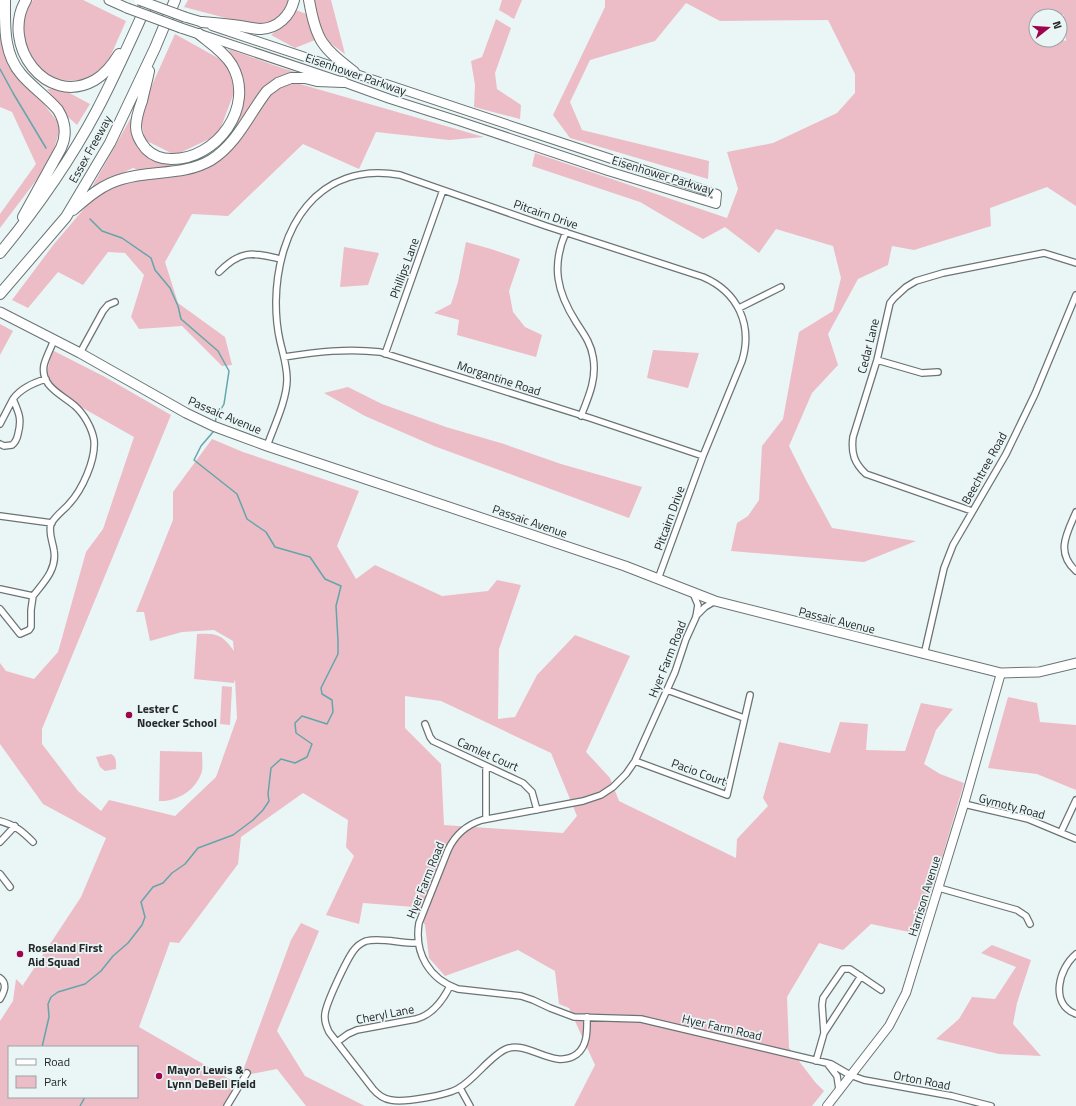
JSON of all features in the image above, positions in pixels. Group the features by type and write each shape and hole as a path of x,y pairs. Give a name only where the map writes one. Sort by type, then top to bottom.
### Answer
{"highway":[{"path":"5,0 5,32 11,59 20,74 58,110 62,116 65,128 64,141 61,148 28,207 16,233"},
{"path":"26,0 21,8 17,22 17,38 21,52 34,72 46,80 59,85 80,85 101,76 113,64 135,30"},
{"name":"Essex Freeway","path":"0,253 37,206 73,151 107,90 149,0"},
{"name":"Essex Freeway","path":"0,294 66,217 110,143 176,0"},
{"path":"202,22 257,29 267,28 277,24 285,18 294,0"},
{"path":"309,0 313,23 321,41 333,55 354,72"},
{"path":"155,48 136,119 137,135 145,148 155,156 167,159 188,157 208,148 224,133 236,111 238,97 237,78 231,64 220,51 199,34"},
{"path":"66,217 88,197 114,182 130,176 188,168 211,160 235,137 267,91 284,80 297,78 317,81 343,82"}],"main road":[{"name":"Eisenhower Parkway","path":"109,0 199,34"},
{"name":"Eisenhower Parkway","path":"139,0 202,22"},
{"name":"Passaic Avenue","path":"0,312 80,353 186,413 216,427 267,446 625,566 715,601 924,655 1001,673 1039,672 1076,663"}],"street":[{"name":"Eisenhower Parkway","path":"199,34 608,171 716,204 717,194 202,22"},
{"name":"Pitcairn Drive","path":"267,446 285,394 287,381 280,340 276,302 281,259 290,230 301,213 322,191 340,181 364,174 390,174 410,178 710,280 726,292 738,308 745,327 746,340 744,353 703,456 658,579"},
{"name":"Phillips Lane","path":"386,354 444,190"},
{"path":"566,232 558,257 558,282 566,306 589,343 594,366 592,389 581,416"},
{"path":"219,272 233,260 249,253 281,259"},
{"name":"Cedar Lane","path":"972,511 866,474 854,460 853,437 878,360 890,303 906,287 916,281 943,273 1044,253 1076,263"},
{"path":"738,308 781,287"},
{"name":"Beechtree Road","path":"924,655 944,568 953,545 1006,454 1036,394 1076,295"},
{"path":"80,353 103,311 108,304 115,302"},
{"path":"0,609 20,634 29,630 31,627 30,610 33,596 51,572 54,552 50,533 52,523 76,496 84,482 94,451 94,439 85,417 76,407 54,390 46,379 44,365 54,340"},
{"name":"Morgantine Road","path":"284,357 324,351 345,350 365,350 386,354 703,456"},
{"path":"878,360 922,373 938,372"},
{"path":"0,424 13,399 22,390 33,383 46,379"},
{"path":"0,444 4,446 12,445 17,438 21,424 13,399"},
{"path":"1076,512 1065,537 1064,543 1065,556 1076,571"},
{"path":"0,516 52,523"},
{"path":"0,589 33,596"},
{"name":"Hyer Farm Road","path":"692,592 698,605 696,617 686,639 676,672 635,761 613,787 601,794 583,801 486,819 473,823 456,836 450,845 421,914 417,931 421,956 429,970 438,978 450,986 465,991 521,996 567,1015 641,1019 827,1063 834,1065 850,1075"},
{"name":"Hyer Farm Road","path":"696,617 705,607 715,601"},
{"name":"Harrison Avenue","path":"827,1106 889,1026 906,993 964,804 1001,673"},
{"path":"667,690 744,718"},
{"name":"Pacio Court","path":"635,761 727,795 750,695"},
{"name":"Camlet Court","path":"425,724 432,741 524,782 528,786 534,798 537,810"},
{"path":"486,766 486,819"},
{"path":"1061,832 1076,800"},
{"name":"Gymoty Road","path":"964,804 1028,819 1076,839"},
{"path":"0,822 15,826 32,842"},
{"path":"0,842 15,826"},
{"path":"0,874 10,887"},
{"path":"939,888 1017,910 1026,916 1030,924"},
{"path":"418,943 405,944 371,940 362,943 355,949 329,1001 325,1013 326,1026 337,1042 377,1093 385,1099 401,1100 439,1095 460,1088 499,1054 507,1049 522,1048 554,1059 571,1057 577,1054 584,1046 587,1017"},
{"path":"1076,954 1068,961 1064,968 1060,985 1061,998 1063,1002 1069,1010 1076,1014"},
{"path":"824,1033 823,998 843,969 850,969 881,990"},
{"path":"816,1061 824,1033 860,976"},
{"path":"0,978 3,980 5,986 4,992 0,999"},
{"name":"Cheryl Lane","path":"337,1042 348,1034 357,1030 421,1018 443,1000 450,986"},
{"path":"827,1063 837,1076 839,1089"},
{"path":"227,1106 247,1073"},
{"name":"Orton Road","path":"850,1075 864,1080 952,1096 991,1106"},
{"path":"460,1088 470,1106"}],"green space":[{"path":"0,0 8,58 61,126 50,162 0,228 0,214 36,164 12,112 0,107"},
{"path":"33,0 83,0 126,21 107,64 88,80 57,81 26,57 22,15"},
{"path":"188,0 290,0 278,20 256,26 184,7"},
{"path":"314,0 331,0 345,54 330,43 318,25"},
{"path":"502,0 522,0 514,19 499,10"},
{"path":"605,0 1076,0 1076,206 1047,187 990,208 991,226 914,250 892,246 888,265 858,279 828,334 838,365 812,393 789,446 832,528 916,541 864,562 731,551 737,523 748,516 759,500 762,446 783,419 799,332 833,311 841,278 833,246 776,229 759,253 725,227 703,239 640,202 532,166 535,153 727,218 738,189 727,152 773,143 837,113 855,93 855,74 828,20 720,21 686,3 655,41 590,60 570,102 582,130 709,161 708,179 570,138 553,115 605,7"},
{"path":"296,10 309,15 309,27 315,40 295,48 271,35 285,24"},
{"path":"496,19 511,28 495,73 497,89 521,105 520,119 474,107 475,85 471,61 482,57"},
{"path":"175,34 227,63 235,90 218,135 175,155 145,140 140,115 143,105"},
{"path":"228,49 296,72 277,78 251,106 230,135 241,108 242,91 238,66"},
{"path":"293,82 484,137 449,140 376,132 359,169 303,144 228,216 192,214 165,262 178,303 225,337 232,365 222,366 182,326 139,329 131,317 144,275 125,253 108,252 83,285 58,272 28,308 12,300 54,244 94,197 128,180 208,165 270,93"},
{"path":"47,89 62,89 90,104 77,125 68,117"},
{"path":"133,114 133,129 159,161 175,167 141,171 133,168 92,187"},
{"path":"466,242 520,259 509,291 513,312 525,327 542,335 536,357 457,335 459,320 434,313 451,304 458,282"},
{"path":"344,247 379,253 368,285 340,287"},
{"path":"0,324 13,331 0,355"},
{"path":"52,350 105,377 171,415 42,729 42,744 78,791 101,811 109,800 175,816 216,777 237,718 235,679 234,683 194,679 197,634 214,634 226,641 234,651 233,641 214,630 182,632 150,641 144,612 136,612 173,520 173,492 212,439 243,452 359,491 337,546 356,579 375,565 442,596 488,591 497,580 521,585 499,649 498,719 515,717 537,675 575,635 630,656 586,752 610,778 619,801 736,858 737,839 768,806 763,798 779,742 830,753 840,722 868,724 866,750 905,751 921,703 953,709 936,730 924,764 940,774 964,783 936,878 914,932 871,924 843,950 819,943 787,997 789,1048 815,1082 824,1091 812,1106 574,1106 595,1065 569,1008 559,1004 555,971 518,950 445,976 429,958 425,925 414,907 363,903 359,924 326,915 354,856 346,847 348,820 303,793 241,837 238,864 179,943 170,942 139,1027 238,1084 223,1106 0,1106 0,1021 13,1001 16,979 24,987 23,985 81,897 106,838 43,804 0,744 0,663 6,671 34,679 58,652 86,552 103,529 134,437 44,386","holes":["405,696 441,701 551,753 577,816 563,833 444,825 441,764 405,728"]},
{"path":"653,350 699,353 688,388 647,378"},
{"path":"348,387 382,404 446,427 504,444 561,464 642,487 629,518 434,446 365,416 324,393"},
{"path":"222,686 232,687 230,725 220,724"},
{"path":"1008,697 1037,703 1040,722 1076,725 1076,790 1037,774 988,768"},
{"path":"160,751 202,752 202,771 196,783 191,789 180,797 166,801 159,801"},
{"path":"111,754 115,758 116,769 105,771 100,767 96,757"},
{"path":"301,923 319,931 277,1031 305,1076 365,1106 306,1106 277,1069 241,1076 291,940"},
{"path":"992,945 1031,960 1017,1003 1013,1024 1041,1056 999,1054 936,1039 959,1019 972,997 995,999 1016,967 981,953"}],"waterway":[{"path":"0,69 46,148"},
{"path":"90,219 102,231 122,238 151,258 155,270 170,288 178,306 181,319 218,351 229,371 224,404 216,418 215,424"},
{"path":"42,1046 49,1017 48,1004 51,997 58,992 85,984 101,971 113,956 128,943 142,925 145,917 141,902 153,887 163,883 172,873 185,864 198,848 233,835 253,820 263,810 269,801 268,794 271,768 281,759 295,763 307,757 312,744 296,733 295,723 302,716 327,724 333,712 332,700 322,694 321,688 338,654 336,606 341,586 325,579 310,557 275,547 266,532 247,519 237,494 194,460 201,446 214,429"},
{"path":"80,1106 84,1098"}],"place":[{"name":"Lester C Noecker School","path":"129,715"},
{"name":"Roseland First Aid Squad","path":"20,954"},
{"name":"Mayor Lewis & Lynn DeBell Field","path":"159,1076"}]}
